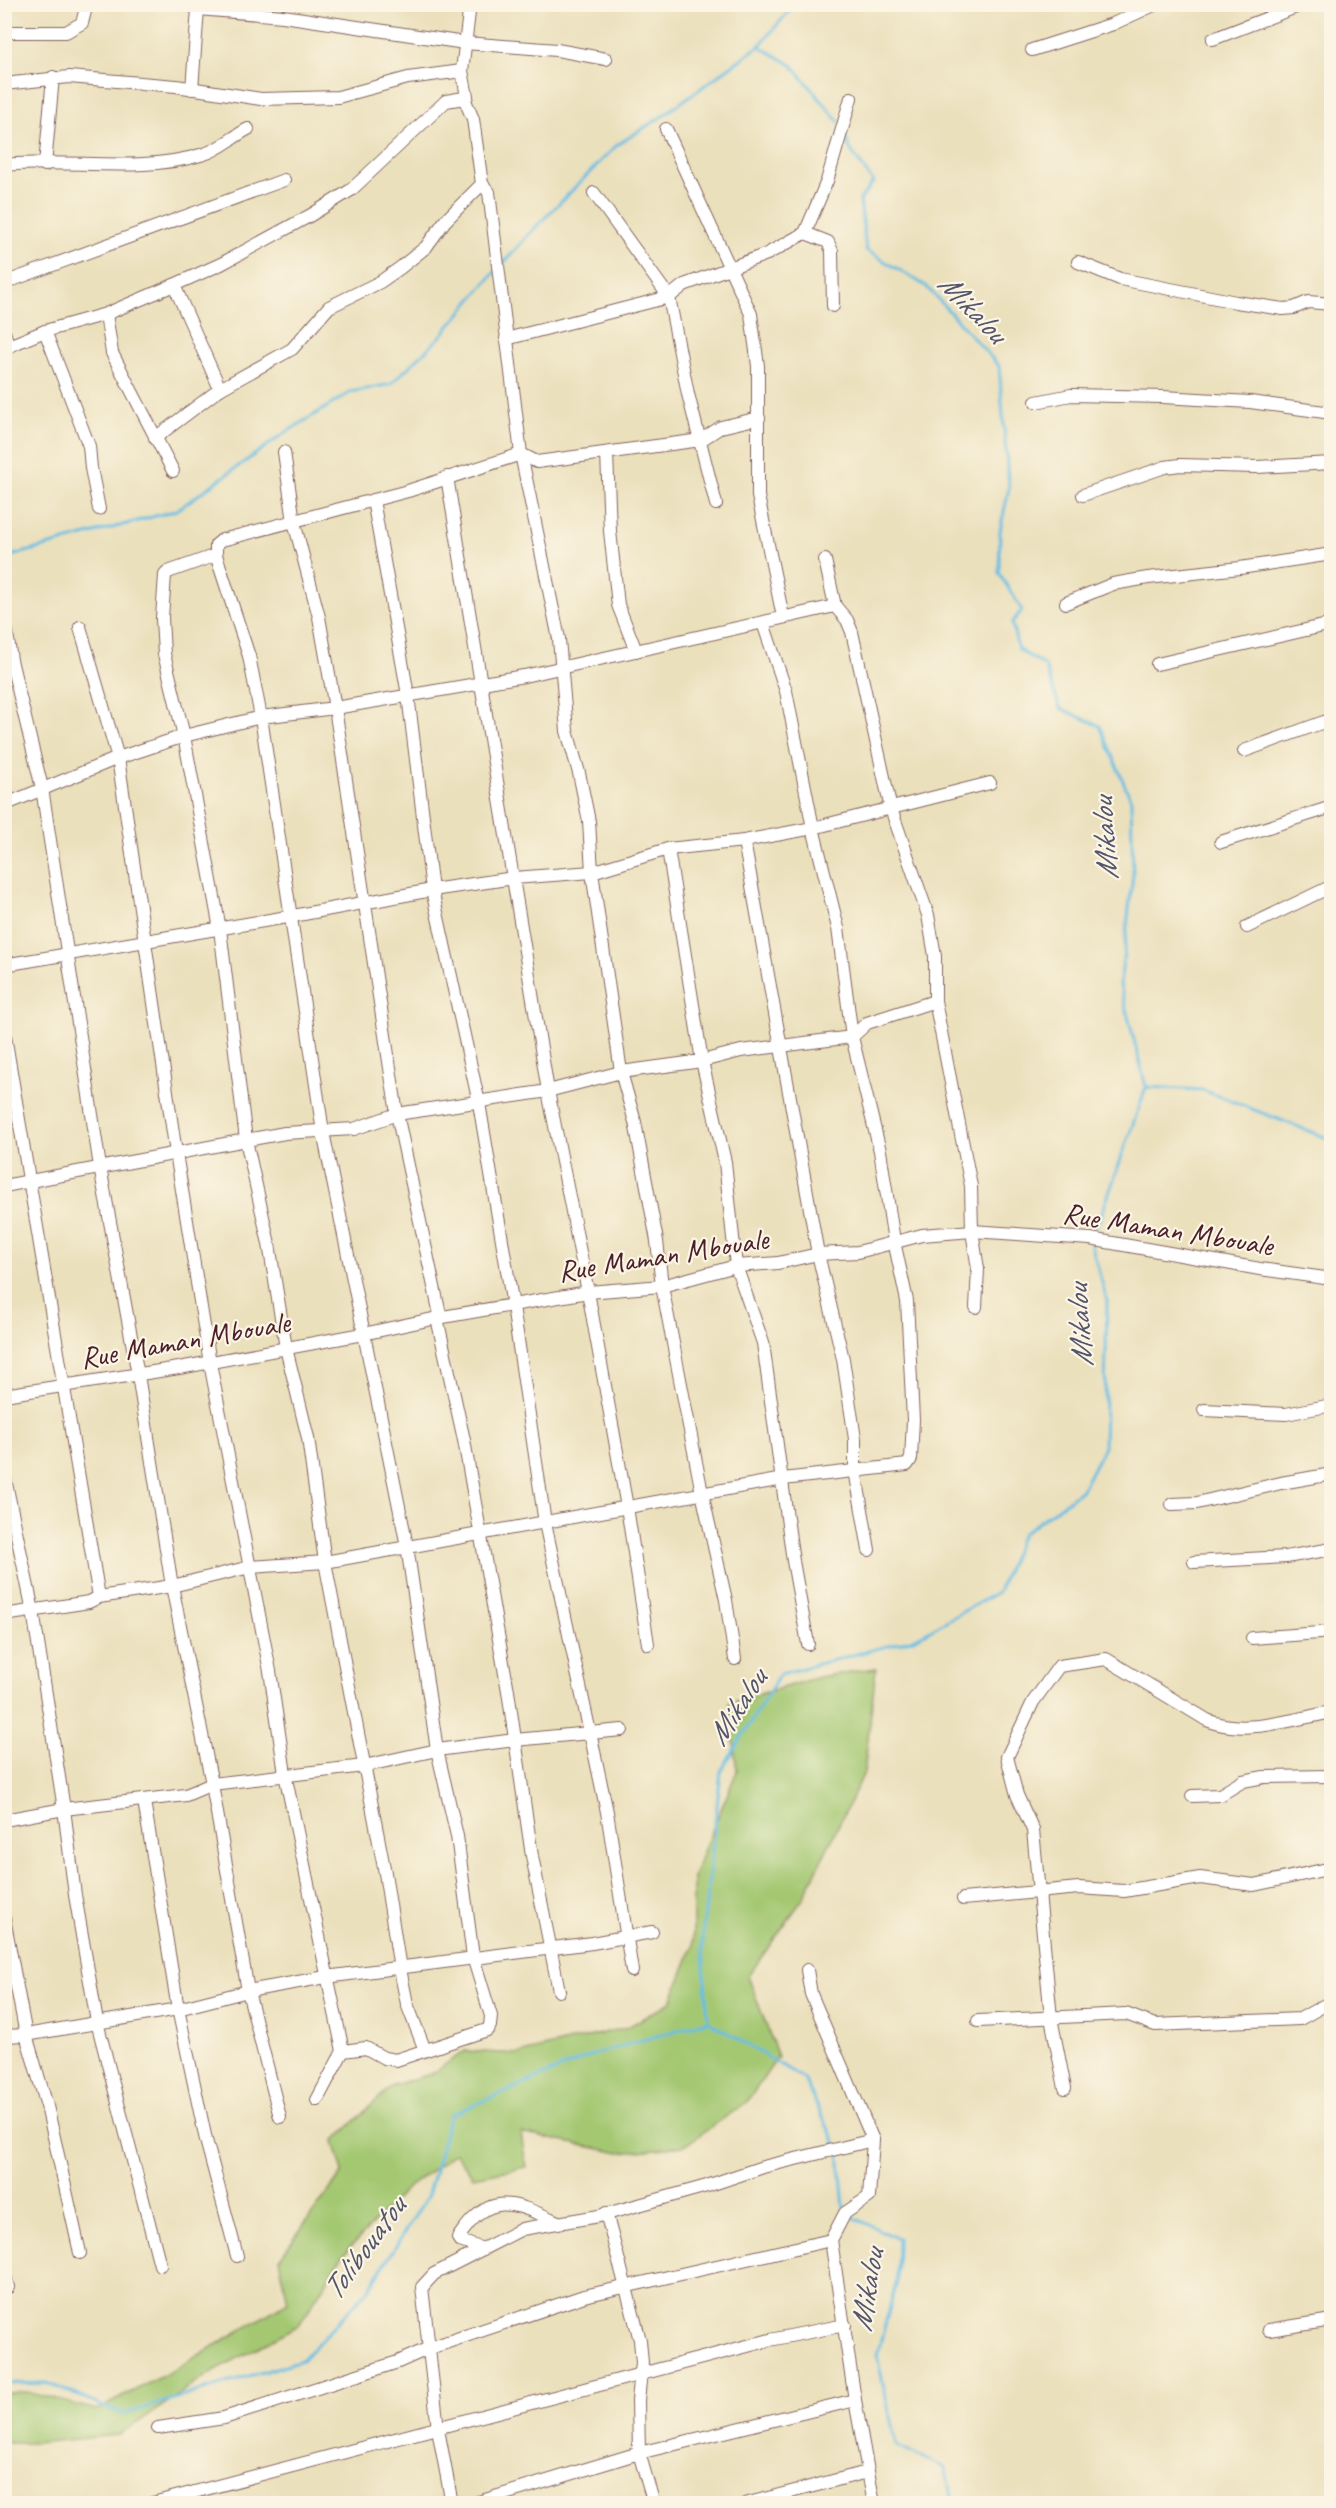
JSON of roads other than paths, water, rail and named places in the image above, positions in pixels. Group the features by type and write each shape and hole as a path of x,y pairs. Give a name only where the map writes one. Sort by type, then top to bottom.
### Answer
{"street":[{"path":"4,32 66,32 82,23 87,4"},
{"path":"464,98 467,96 462,71 470,4"},
{"path":"1032,50 1113,24 1156,4"},
{"path":"1213,39 1304,4"},
{"path":"192,89 193,7 283,16 465,43 557,51 606,59"},
{"path":"4,84 53,77 192,89 261,99 338,98 408,78 462,71"},
{"path":"45,165 53,77"},
{"path":"4,332 7,348 45,331 106,314 221,264 311,215 351,190 438,107 453,98 464,98"},
{"path":"464,98 473,119 482,184 489,192 521,454 563,668 567,731 579,772 589,821 591,872 621,1072 635,1122 657,1241 662,1286 702,1493 726,1600 735,1659"},
{"path":"506,339 669,297 684,285 766,254 805,233 827,181 851,98"},
{"path":"4,165 170,161 206,154 248,129"},
{"path":"666,129 751,314 757,347 758,496 783,617"},
{"path":"4,283 284,180"},
{"path":"156,438 220,389 292,349 329,306 380,282 400,268 426,247 445,220 482,184"},
{"path":"594,193 669,297 688,394 716,504"},
{"path":"805,233 828,242 832,251 833,306"},
{"path":"1078,262 1120,279 1236,302 1283,309 1294,308 1308,302 1332,304"},
{"path":"174,285 220,389"},
{"path":"106,314 112,353 173,471"},
{"path":"45,331 89,446 99,508"},
{"path":"1036,402 1071,395 1163,397 1250,402 1332,412"},
{"path":"343,2051 366,2048 384,2058 396,2060 487,2030 491,2016 473,1957 457,1836 438,1750 407,1546 323,1132 293,916 261,717 249,656 216,555 216,545 222,540 373,500 521,454 537,462 701,440 721,427 759,418"},
{"path":"284,452 294,522 319,617 397,1114 439,1310 437,1318 464,1440 515,1740 532,1856 559,1991"},
{"path":"607,453 610,531 618,605 636,651"},
{"path":"1083,495 1165,467 1180,465 1257,467 1332,463"},
{"path":"447,477 548,1091 627,1507 648,1644"},
{"path":"373,500 408,695 432,890 478,1103 513,1306 545,1523 614,1850 632,1971"},
{"path":"1066,603 1113,584 1332,554"},
{"path":"216,555 168,572 163,579 164,654 184,736 220,929 246,1140 269,1244 286,1348 308,1438 325,1562 385,1873 400,1969 407,2004 425,2050"},
{"path":"825,560 835,606 847,620 852,632 891,809 928,915 935,956 935,1001 971,1186 972,1231 978,1269 976,1307"},
{"path":"4,805 118,758 184,736 261,717 335,708 481,684 563,668 835,606"},
{"path":"4,613 8,662 42,788 100,1167 138,1375 172,1586 212,1784 248,1991 280,2117"},
{"path":"4,1615 90,1602 99,1597 172,1586 250,1567 325,1562 783,1479 907,1465 911,1459 914,1420 908,1311 880,1151 852,1037 838,928 813,828 786,691 763,623"},
{"path":"1156,664 1332,624"},
{"path":"80,627 118,758 176,1153 210,1363 270,1671 285,1774 343,2051 318,2100"},
{"path":"1244,751 1332,719"},
{"path":"4,965 146,942 432,890 514,878 591,872 668,849 744,841 813,828 990,783"},
{"path":"1221,842 1332,807"},
{"path":"744,841 818,1254 843,1359 855,1439 855,1470 869,1550"},
{"path":"668,849 702,1061 725,1162 736,1266 763,1342 793,1562 808,1644"},
{"path":"1247,927 1332,886"},
{"path":"4,1186 285,1133 354,1129 397,1114 548,1091 621,1072 852,1037 867,1023 935,1001"},
{"path":"4,1030 99,1597"},
{"name":"Rue Maman Mbouale","path":"4,1395 210,1363 437,1318 588,1292 662,1286 736,1266 778,1263 818,1254 858,1252 922,1235 972,1231 1090,1239 1260,1269 1332,1279"},
{"path":"1204,1410 1286,1414 1332,1406"},
{"path":"4,1474 33,1611 75,1895 97,2022 160,2265"},
{"path":"1173,1504 1197,1503 1281,1483 1332,1474"},
{"path":"1194,1562 1286,1557 1332,1549"},
{"path":"1252,1638 1332,1632"},
{"path":"1065,2088 1051,2018 1037,1893 1033,1830 1017,1796 1007,1757 1033,1702 1059,1666 1106,1659 1221,1727 1237,1728 1332,1712"},
{"path":"4,1820 64,1809 186,1795 212,1784 364,1766 438,1750 622,1730"},
{"path":"1192,1796 1220,1795 1243,1781 1264,1777 1332,1776"},
{"path":"144,1801 178,2009 206,2140 237,2256"},
{"path":"963,1899 1079,1888 1124,1891 1200,1878 1254,1885 1332,1868"},
{"path":"4,1918 26,2035 47,2106 80,2253"},
{"path":"4,2036 26,2035 178,2009 248,1991 326,1977 627,1938 652,1932"},
{"path":"807,1970 811,1994 873,2140 869,2197 845,2213 831,2240 855,2400 874,2504"},
{"path":"978,2021 1126,2014 1155,2025 1300,2019 1332,2001"},
{"path":"452,2504 438,2429 427,2349 422,2288 434,2274 522,2229 606,2213 707,2186 763,2167 873,2140"},
{"path":"483,2249 460,2241 458,2238 480,2212 494,2204 507,2203 523,2206 558,2222"},
{"path":"606,2213 640,2340 642,2374 638,2400 639,2453 654,2504"},
{"path":"158,2428 224,2418 398,2362 427,2349 584,2296 831,2240"},
{"path":"4,2273 8,2287"},
{"path":"1269,2330 1332,2320"},
{"path":"149,2504 770,2340 845,2325"},
{"path":"472,2504 639,2453 855,2400"},
{"path":"745,2504 867,2472"}],"waterway":[{"name":"Mikalou","path":"792,4 791,9 759,46 792,65 839,122"},
{"path":"502,265 529,234 617,145 661,117 759,46"},
{"name":"Mikalou","path":"845,136 850,149 873,182 860,200 866,250 926,286 999,366 1009,488 1000,531 999,573 1022,610 1012,623 1018,649 1045,666 1060,708 1100,726 1131,800 1133,875 1120,985 1146,1087 1100,1219 1092,1234"},
{"path":"4,558 177,510 285,433 351,392 391,384 440,337 495,272"},
{"path":"1146,1087 1203,1090 1332,1140"},
{"name":"Mikalou","path":"708,2021 702,1939 721,1771 780,1674 914,1639 998,1592 1022,1534 1081,1491 1104,1447 1107,1301 1091,1243"},
{"name":"Mikalou","path":"708,2021 804,2079 837,2146"},
{"name":"Tolibouatou","path":"4,2384 47,2383 124,2414 302,2360 369,2289 428,2195 450,2115 595,2054 708,2021"},
{"name":"Mikalou","path":"839,2152 844,2208"},
{"name":"Mikalou","path":"849,2215 898,2239 897,2280 877,2355 896,2445 945,2468 953,2504"}]}
